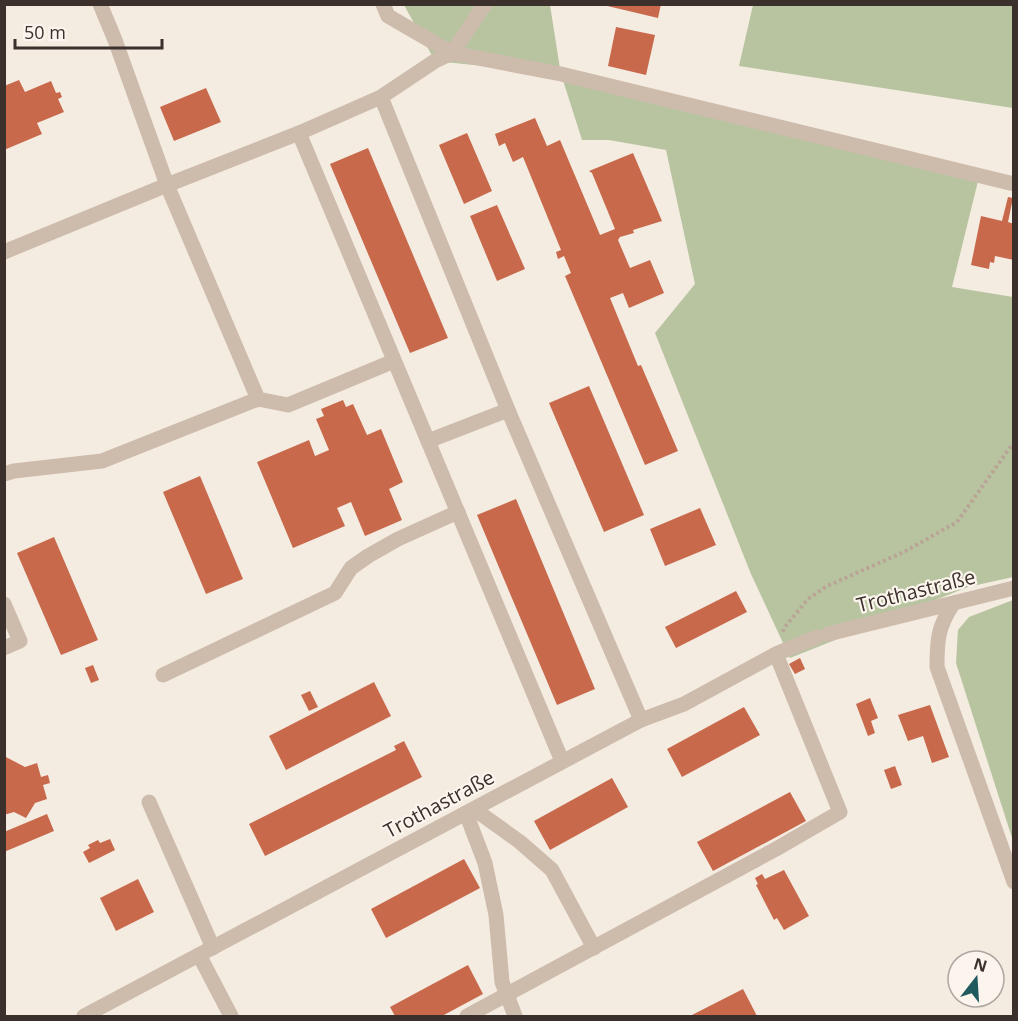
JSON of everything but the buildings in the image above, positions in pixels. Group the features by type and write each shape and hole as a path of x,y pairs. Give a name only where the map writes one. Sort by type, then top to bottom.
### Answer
{"street":[{"path":"100,4 116,40 167,185 258,399"},
{"path":"383,4 388,16 452,53 561,75 1014,184"},
{"path":"4,252 167,185 300,134 381,97 435,61 452,53 485,4"},
{"path":"381,97 508,410 641,720"},
{"path":"300,134 562,761"},
{"path":"4,474 102,461 258,399 288,405 394,361"},
{"path":"428,441 508,410"},
{"path":"162,675 335,593 351,568 368,556 398,539 458,512"},
{"name":"Trothastraße","path":"84,1017 562,761 641,720 684,704 776,654 823,636 1014,588"},
{"path":"4,604 20,641 4,648"},
{"path":"953,604 941,621 937,644 937,667 1014,882"},
{"path":"467,1017 840,812 776,654"},
{"path":"149,802 231,1017"},
{"path":"470,811 520,842 552,870 594,948"},
{"path":"470,811 485,863 496,915 502,982 515,1017"}],"path":[{"path":"776,654 784,628 808,599 827,586 904,552 957,522 1014,442"}],"green space":[{"path":"404,5 550,5 561,74 435,61"},
{"path":"753,5 1013,5 1013,108 739,66"},
{"path":"561,75 979,177 952,287 1013,297 1013,577 968,587 790,658 751,574 655,333 695,284 666,150 609,140 582,140"},
{"path":"1014,600 1013,841 956,663 958,630 969,617"}]}
